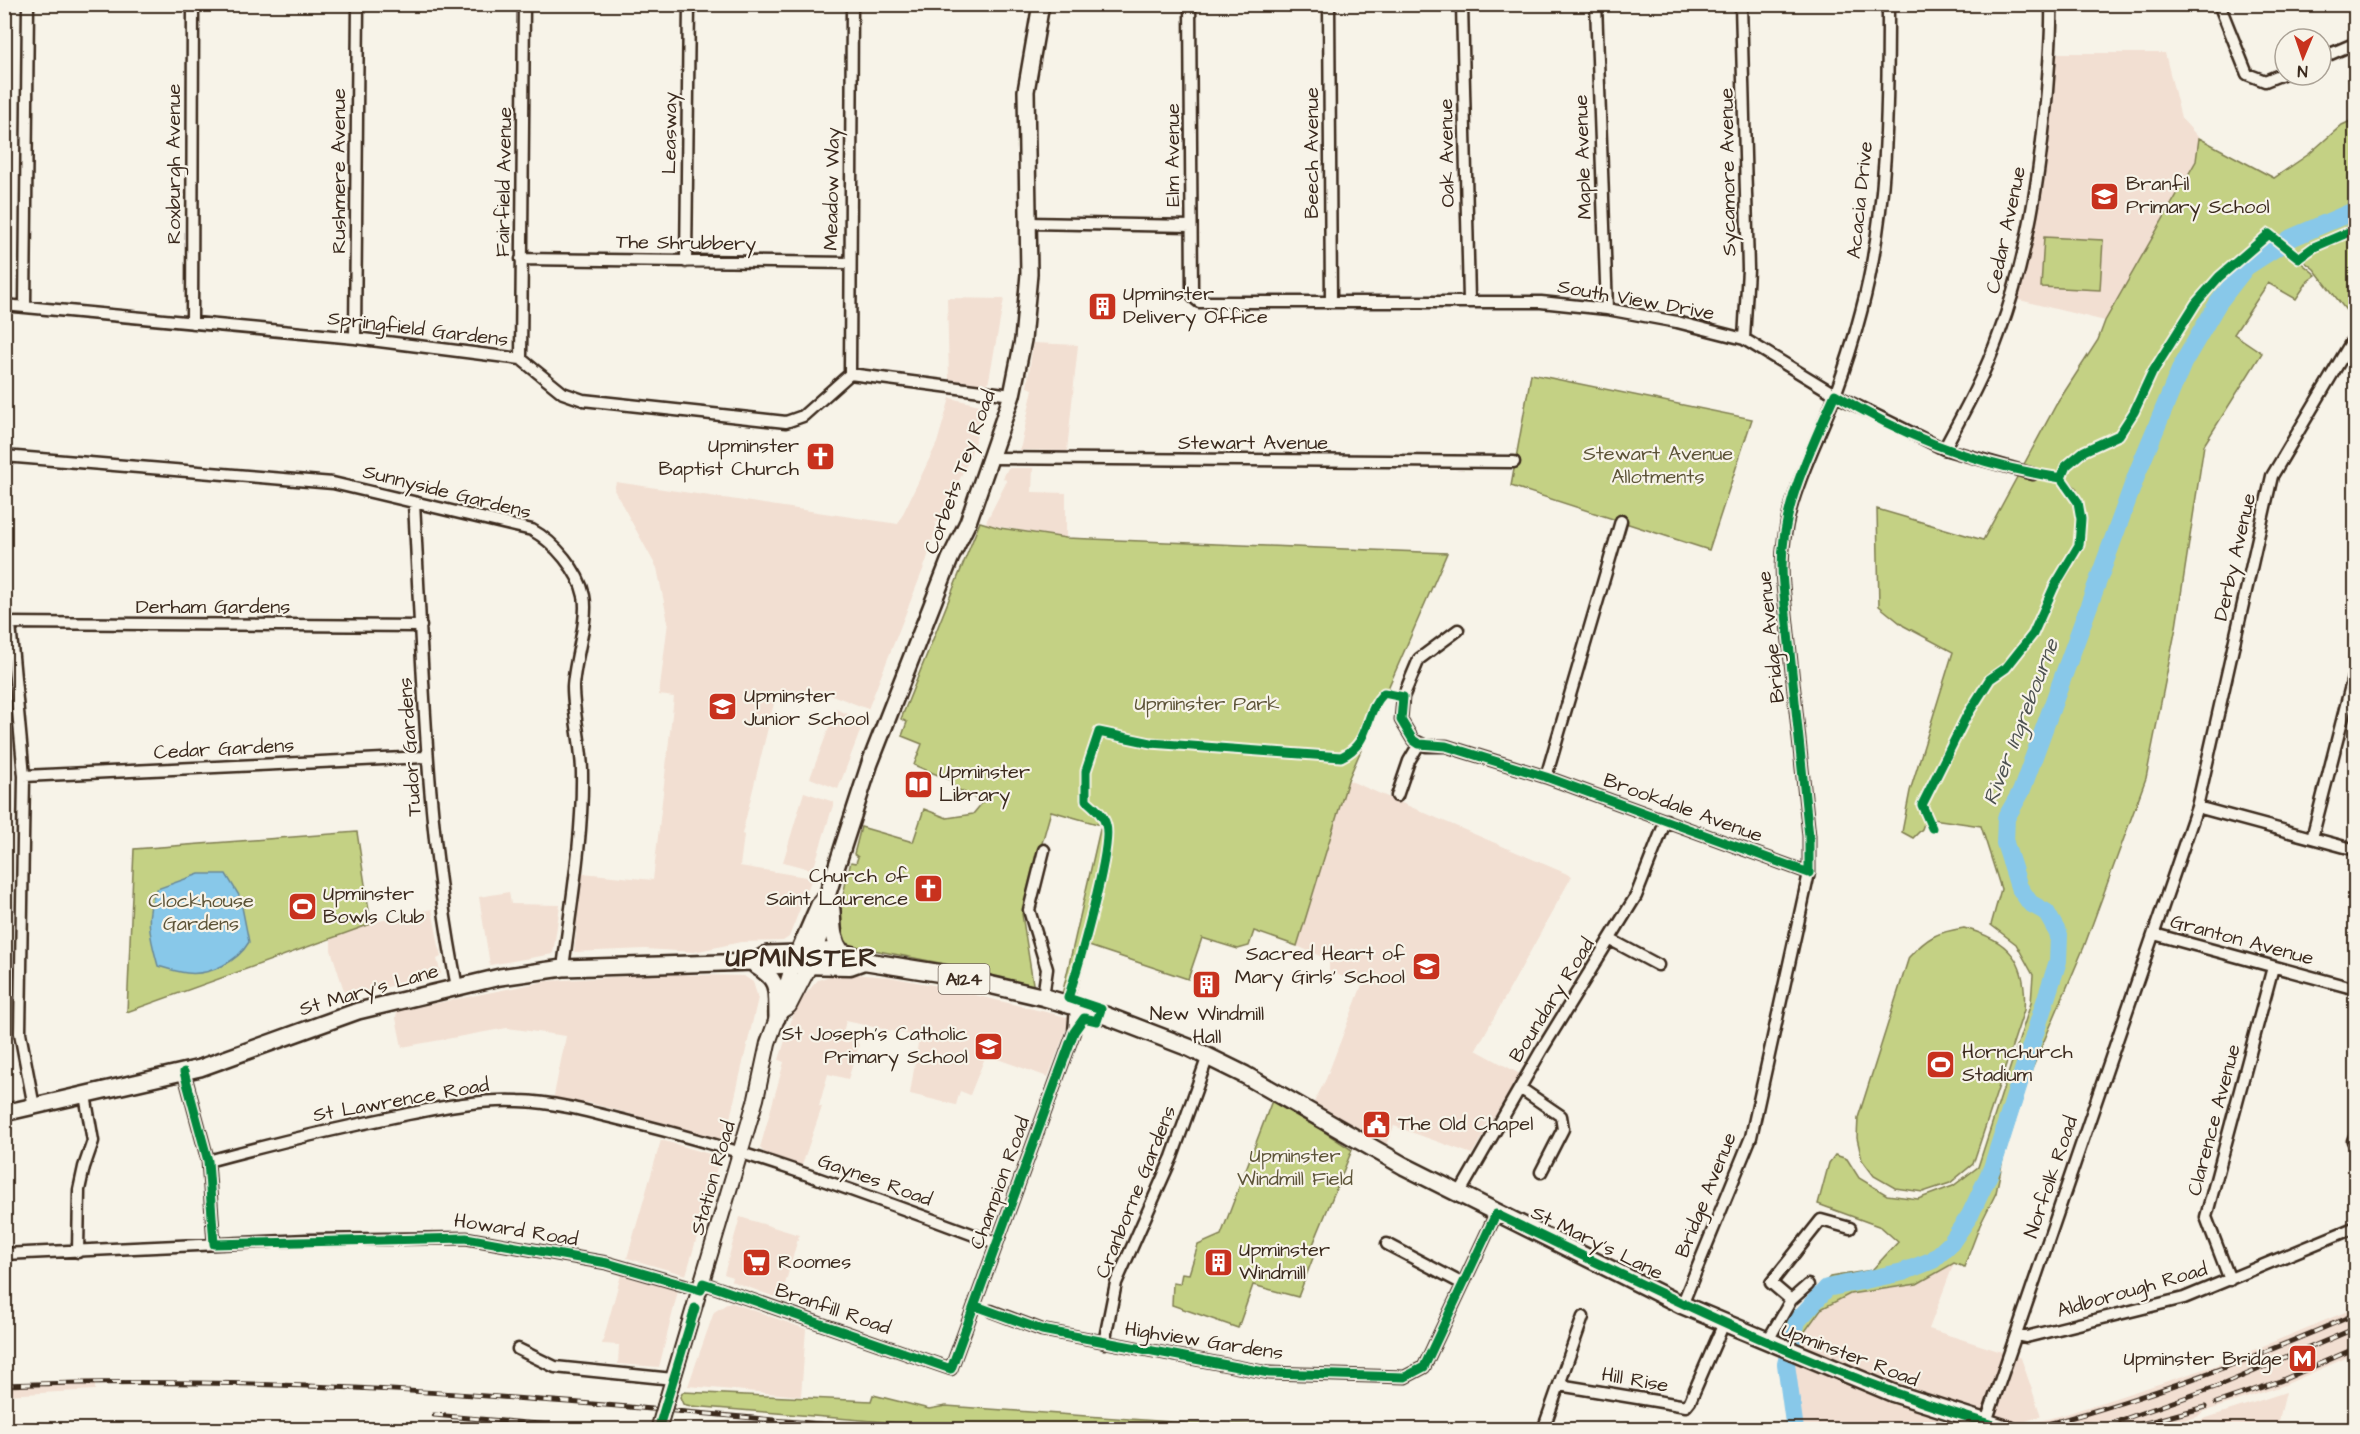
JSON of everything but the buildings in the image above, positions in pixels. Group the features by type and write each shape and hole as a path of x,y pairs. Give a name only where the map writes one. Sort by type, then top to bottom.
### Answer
{"main road":[{"name":"Corbets Tey Road","path":"804,959 828,908 826,898 870,764 991,458 1012,395 1020,355 1028,285 1026,91 1041,4"},
{"path":"826,898 831,905 832,936 841,952 854,955 864,962"},
{"name":"St Mary's Lane","path":"804,959 841,952"},
{"name":"St Mary's Lane","path":"4,1113 231,1059 336,1017 457,987 563,968 751,962 767,954 850,966 864,962 939,973 1043,997 1104,1015 1208,1056 1377,1152 1496,1214 1682,1305"},
{"path":"751,962 766,972 776,984 779,1014"},
{"name":"Upminster Road","path":"1682,1305 1893,1393 2010,1430"}],"street":[{"path":"25,307 28,4"},
{"name":"Roxburgh Avenue","path":"192,323 193,4"},
{"name":"Rushmere Avenue","path":"355,338 358,4"},
{"name":"Fairfield Avenue","path":"521,359 524,4"},
{"name":"Leasway","path":"686,262 689,4"},
{"name":"Meadow Way","path":"850,374 852,4"},
{"name":"Elm Avenue","path":"1190,4 1192,291 1193,297 1199,302"},
{"name":"Beech Avenue","path":"1329,4 1331,301"},
{"name":"Oak Avenue","path":"1462,4 1469,300"},
{"name":"Maple Avenue","path":"1596,4 1607,309"},
{"name":"Sycamore Avenue","path":"1741,4 1748,269 1744,339"},
{"name":"Acacia Drive","path":"1835,394 1861,311 1878,219 1884,161 1888,4"},
{"name":"Cedar Avenue","path":"1944,449 1977,388 2000,333 2023,253 2037,180 2045,117 2051,4"},
{"path":"2219,4 2247,75 2265,81 2273,78"},
{"path":"2333,53 2355,43"},
{"path":"1028,223 1191,226"},
{"name":"The Shrubbery","path":"521,259 849,263"},
{"name":"South View Drive","path":"1199,302 1469,300 1541,302 1607,309 1677,322 1744,339 1835,394 1944,449 2033,474"},
{"name":"Springfield Gardens","path":"4,305 355,338 521,359 563,393 583,400 786,423 803,416 850,374"},
{"name":"Derby Avenue","path":"2197,807 2272,476 2355,334"},
{"path":"850,374 1012,395"},
{"name":"Bridge Avenue","path":"1682,1305 1751,1137 1809,873 1809,836 1783,585 1782,551 1788,509 1835,394"},
{"name":"Sunnyside Gardens","path":"4,456 333,483 532,530 551,544 566,561 584,596 573,687 582,771 581,804 563,968"},
{"name":"Stewart Avenue","path":"991,458 1514,462"},
{"name":"Tudor Gardens","path":"414,502 425,757 442,910 457,987"},
{"path":"1546,777 1621,521"},
{"path":"7,624 24,776 20,1033 34,1107"},
{"name":"Derham Gardens","path":"7,624 421,626"},
{"path":"1397,796 1419,744 1413,740 1401,720 1403,698 1419,659 1458,630"},
{"path":"2312,838 2355,666"},
{"name":"Brookdale Avenue","path":"1419,744 1446,746 1546,777 1809,873"},
{"name":"Cedar Gardens","path":"24,776 425,757"},
{"path":"2197,807 2355,850"},
{"name":"Norfolk Road","path":"1986,1422 2197,807"},
{"name":"Boundary Road","path":"1460,1194 1520,1088 1636,896 1666,820"},
{"path":"1043,997 1047,969 1035,936 1029,910 1044,850"},
{"name":"Granton Avenue","path":"2154,934 2355,988"},
{"path":"1611,940 1658,965"},
{"name":"Station Road","path":"658,1430 741,1154 768,1043 779,1014 789,1006 804,959"},
{"name":"Clarence Avenue","path":"2230,1280 2206,1217 2273,967"},
{"name":"Champion Road","path":"951,1369 1074,1032 1076,1007"},
{"name":"Cranborne Gardens","path":"1104,1343 1116,1283 1172,1157 1208,1056"},
{"path":"184,1072 208,1161 214,1244"},
{"path":"1520,1088 1561,1116 1563,1129 1541,1172"},
{"path":"78,1252 79,1190 93,1141 85,1095"},
{"name":"St Lawrence Road","path":"208,1161 312,1133 482,1101 520,1101 560,1106 668,1131 741,1154"},
{"path":"2355,1134 2355,1146"},
{"name":"Gaynes Road","path":"741,1154 996,1243"},
{"name":"Highview Gardens","path":"991,1311 1042,1330 1269,1373 1405,1377 1424,1367 1461,1283 1496,1214"},
{"path":"1791,1300 1771,1283 1821,1220 1850,1228"},
{"name":"Aldborough Road","path":"2016,1335 2026,1337 2184,1298 2355,1227"},
{"name":"Howard Road","path":"4,1254 214,1244 466,1238 607,1263 702,1286"},
{"path":"1387,1244 1461,1283"},
{"path":"1782,1348 1791,1300 1808,1285"},
{"name":"Branfill Road","path":"702,1286 951,1369"},
{"path":"1543,1430 1583,1317"},
{"name":"Hill Rise","path":"1559,1385 1686,1406 1724,1323"},
{"path":"519,1349 555,1367 673,1378"}],"shaded area":[{"name":"Branfil Primary School","path":"2050,53 2165,53 2181,118 2199,138 2196,161 2105,321 2011,298 2023,253"},
{"path":"947,298 1004,299 988,385 949,379"},
{"path":"1033,343 1078,345 1067,451 1020,450 1033,389 1027,387"},
{"name":"Upminster Junior School","path":"950,398 984,406 985,409 969,460 938,523 935,522 937,526 926,562 868,709 819,690 777,691 742,834 744,835 740,866 812,878 789,937 783,941 741,942 694,952 645,949 574,952 582,873 653,880 674,697 659,695 668,622 657,568 614,490 616,482 898,524 937,443"},
{"path":"1008,468 1033,468 1032,492 1066,493 1066,538 985,524 1007,481 1003,478"},
{"path":"836,709 864,721 838,789 810,778"},
{"name":"Sacred Heart of Mary Girls' School","path":"1348,780 1572,876 1476,1050 1520,1074 1472,1154 1394,1126 1386,1145 1312,1106 1326,1079 1362,985 1329,971 1329,960 1297,946"},
{"path":"804,792 834,802 813,870 783,862"},
{"path":"509,892 511,904 560,905 553,954 490,965 479,897"},
{"path":"432,909 441,957 437,959 441,974 346,997 331,950 331,935 345,929"},
{"path":"838,973 890,977 933,985 1071,1018 1048,1077 986,1055 970,1095 960,1091 956,1105 910,1094 919,1037 846,1021 843,1032 852,1035 859,1045 848,1079 828,1074 819,1106 822,1107 802,1165 765,1153 760,1148 784,1062 779,1060 796,1005 818,980"},
{"path":"663,974 744,976 753,982 758,998 725,1140 590,1103 553,1100 566,1036 507,1028 402,1047 396,1018 397,1011 547,981"},
{"path":"661,1140 720,1157 686,1275 627,1258"},
{"name":"Roomes","path":"740,1217 799,1235 781,1299 731,1281 732,1277 724,1274"},
{"path":"1954,1263 1929,1329 2021,1358 2041,1416 2005,1428 1943,1409 1939,1420 1889,1429 1796,1429 1788,1369 1801,1337 1821,1309 1850,1294 1917,1284"},
{"path":"621,1275 678,1291 659,1367 618,1364 619,1345 602,1344"},
{"path":"730,1302 806,1329 801,1396 688,1386 714,1312"},
{"path":"2355,1308 2355,1354 2282,1386 2203,1412 2197,1417 2148,1429 2005,1430 2063,1415 2217,1365"},
{"path":"95,1380 95,1390 5,1395 5,1383"},
{"path":"2286,1392 2277,1429 2183,1429 2185,1425"}],"green space":[{"path":"2355,119 2355,322 2314,269 2279,242 2277,234 2277,243 2316,275 2308,281 2296,299 2268,283 2234,334 2262,353 2204,445 2176,627 2146,778 2084,947 2030,1074 2003,1159 1996,1193 1980,1225 1964,1267 1954,1263 1917,1284 1850,1294 1821,1309 1801,1337 1788,1334 1781,1325 1830,1277 1872,1270 1898,1242 1881,1227 1818,1204 1829,1163 1835,1155 1847,1159 1859,1178 1887,1195 1918,1199 1953,1186 1978,1167 2031,1003 2033,975 2016,944 1991,925 2001,889 1981,826 1926,818 1922,829 1913,838 1902,832 1910,791 1953,652 1904,626 1879,606 1877,509 1983,540 2056,405 2098,340 2105,321 2196,161 2199,138 2274,178 2309,154 2342,125","holes":["2267,236 2213,288 2190,315 2159,364 2124,435 2112,444 2086,454 2071,467 2065,476 2077,489 2077,500 2062,478 2066,466 2084,451 2119,435 2134,412 2152,373 2196,303 2219,277"]},
{"path":"2044,237 2103,240 2100,290 2041,287"},
{"name":"Stewart Avenue Allotments","path":"1531,374 1752,419 1709,550 1511,486"},
{"name":"Upminster Park","path":"980,522 1000,528 1066,538 1447,553 1348,780 1297,946 1254,931 1249,946 1238,949 1202,938 1188,979 1089,946 1074,999 1062,995 1101,825 1051,811 1022,914 1034,990 955,966 853,946 846,941 842,933 841,908 851,862 856,863 858,857 854,854 861,827 913,842 924,809 947,818 973,814 983,802 955,788 950,780 914,765 922,744 902,736 907,722 901,719"},
{"name":"Clockhouse Gardens","path":"357,832 371,924 127,1012 134,849"},
{"name":"Hornchurch Stadium","path":"1964,928 1993,939 2012,955 2023,978 2024,1010 1973,1164 1950,1183 1923,1192 1895,1188 1874,1176 1862,1160 1857,1138 1858,1118 1909,957 1934,936"},
{"name":"Upminster Windmill Field","path":"1273,1098 1352,1150 1312,1247 1316,1250 1298,1297 1253,1285 1238,1328 1172,1305 1173,1283 1180,1284 1182,1273 1189,1274 1198,1245 1221,1235"},
{"path":"683,1392 871,1401 873,1395 929,1409 946,1406 1186,1423 1314,1425 1350,1429 982,1430 691,1406 683,1404 680,1397"}],"water":[{"path":"199,874 226,874 240,897 249,942 231,961 214,970 183,973 158,966 149,918 157,889"}],"waterway":[{"name":"River Ingrebourne","path":"1795,1430 1786,1364 1797,1321 1827,1288 1903,1272 1933,1260 1951,1243 1970,1215 1992,1168 2058,961 2059,935 2046,912 2030,903 2019,887 2005,843 2006,818 2021,792 2138,471 2183,363 2218,303 2246,267 2291,238 2356,210"}],"railway":[{"path":"2024,1430 2109,1407 2192,1379 2356,1314"},
{"path":"2093,1430 2224,1384 2356,1328"},
{"path":"2216,1403 2280,1381 2356,1348"},
{"path":"4,1385 115,1382 336,1387 556,1401 886,1430"},
{"path":"2127,1428 2205,1407"},
{"path":"434,1415 608,1430"}],"cycle path":[{"path":"2061,478 2066,466 2084,451 2119,435 2134,412 2152,373 2196,303 2219,277 2269,234 2299,258 2314,247 2356,229"},
{"path":"184,1072 208,1161 214,1244 466,1238 607,1263 701,1290 703,1283 951,1369 1074,1032 1084,1018 1097,1021 1101,1009 1068,998 1093,910 1107,838 1103,817 1086,800 1086,771 1099,732 1151,743 1341,757 1358,744 1377,701 1384,693 1403,697 1401,720 1413,740 1419,744 1446,746 1546,777 1809,873 1809,836 1782,560 1784,535 1796,487 1835,394 1888,424 1944,448 2002,466 2061,478 2078,502 2081,519 2079,545 2054,587 2033,634 2006,668 1990,679 1966,717 1922,805 1932,828"},
{"path":"976,1306 1042,1330 1269,1373 1405,1377 1424,1367 1496,1214 1685,1304 1812,1361 1877,1386 2010,1430"},
{"path":"658,1430 695,1308"}],"place":[{"name":"Branfil Primary School","path":"2105,196"},
{"name":"Upminster Delivery Office","path":"1102,306"},
{"name":"Upminster Baptist Church","path":"820,457"},
{"name":"Upminster Junior School","path":"723,707"},
{"name":"Upminster Library","path":"918,784"},
{"name":"Church of Saint Laurence","path":"929,888"},
{"name":"Upminster Bowls Club","path":"302,906"},
{"name":"Sacred Heart of Mary Girls' School","path":"1426,966"},
{"name":"New Windmill Hall","path":"1207,984"},
{"name":"St Joseph's Catholic Primary School","path":"989,1046"},
{"name":"Hornchurch Stadium","path":"1941,1064"},
{"name":"The Old Chapel","path":"1377,1124"},
{"name":"Roomes","path":"757,1262"},
{"name":"Upminster Windmill","path":"1218,1262"},
{"name":"Upminster Bridge","path":"2303,1359"}],"district":[{"name":"UPMINSTER","path":"802,958"}]}
